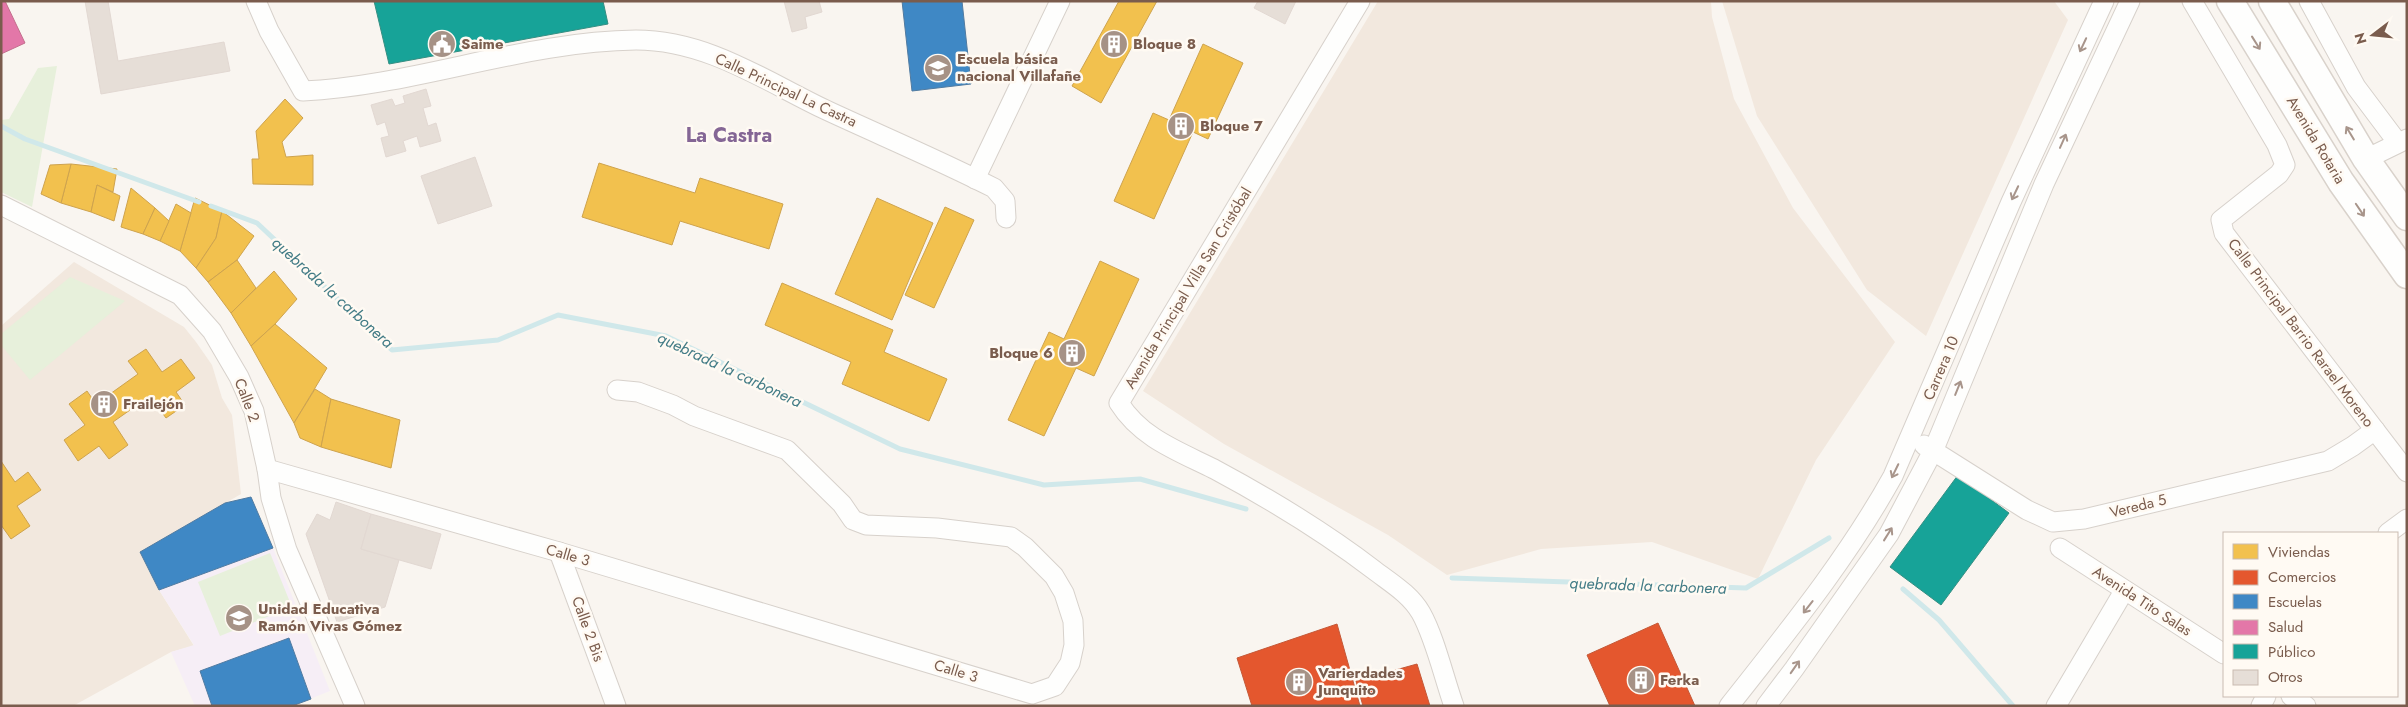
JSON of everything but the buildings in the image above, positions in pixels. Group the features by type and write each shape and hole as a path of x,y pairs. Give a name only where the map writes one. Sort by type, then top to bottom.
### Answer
{"main road":[{"name":"Avenida Rotaria","path":"2230,1 2341,182 2407,275"},
{"path":"2272,1 2366,159 2407,217"}],"street":[{"name":"Calle Principal La Castra","path":"256,1 278,47 303,91 349,87 552,48 635,40 664,41 699,49 760,75 824,109 994,188 1005,202 1006,218"},
{"path":"975,178 1060,1"},
{"name":"Avenida Principal Villa San Cristóbal","path":"1360,1 1120,402 1129,418 1159,442 1250,488 1332,538 1407,595 1421,612 1454,706"},
{"name":"Carrera 10","path":"1729,706 1811,603 1869,520 1911,439 2004,219 2104,1"},
{"name":"Carrera 10","path":"1766,706 1794,670 1889,534 1934,449 2044,184 2130,1"},
{"name":"Calle Principal Barrio Rarael Moreno","path":"2192,1 2277,145 2286,165 2279,174 2221,220 2224,233 2407,472"},
{"path":"2309,1 2356,86 2402,141 2366,159"},
{"name":"Calle 2","path":"1,205 180,295 212,331 239,377 254,411 267,469 271,498 287,550 355,706"},
{"name":"Calle 3","path":"267,469 559,552 1029,700 1055,686 1070,663 1074,645 1073,621 1064,593 1054,576 1025,547 1011,537 937,528 866,525 852,520 842,504 787,450 694,416 673,404 638,392 617,390"},
{"name":"Vereda 5","path":"1911,439 1934,449 2027,510 2053,522 2084,519 2328,461 2353,446 2374,430"},
{"path":"2389,532 2407,519"},
{"name":"Avenida Tito Salas","path":"2060,548 2223,653"},
{"name":"Calle 2 Bis","path":"559,552 616,706"},
{"path":"2056,706 2124,591"},
{"path":"2292,697 2306,706"}],"shaded area":[{"path":"1378,1 1711,1 1712,17 1734,99 1793,208 1895,342 1816,460 1758,579 1652,542 1541,549 1447,575 1388,535 1224,444 1143,391"},
{"path":"1722,1 2054,1 2068,20 1926,336 1867,290 1757,116"},
{"path":"74,262 184,327 196,342 212,365 222,398 232,415 241,494 141,552 159,590 194,646 171,652 73,706 1,706 1,326"},
{"name":"Unidad Educativa Ramón Vivas Gómez","path":"273,548 330,691 292,706 195,706 171,652 194,645 159,590"}],"green space":[{"path":"57,66 32,207 1,192 1,120 9,119 38,68"},
{"path":"70,277 125,301 30,380 1,345 1,334"},
{"path":"270,553 292,607 220,636 198,582"}],"waterway":[{"name":"quebrada la carbonera","path":"1,126 25,139 199,202"},
{"name":"quebrada la carbonera","path":"211,206 257,223 392,350 498,340 558,315 666,336 900,449 1044,485 1140,479 1246,509"},
{"name":"quebrada la carbonera","path":"1452,578 1746,588 1829,538"},
{"name":"quebrada la carbonera","path":"1903,589 1939,620 2013,706"}],"place":[{"name":"Saime","path":"442,44"},
{"name":"Bloque 8","path":"1114,44"},
{"name":"Escuela básica nacional Villafañe","path":"938,68"},
{"name":"Bloque 7","path":"1181,126"},
{"name":"Bloque 6","path":"1072,353"},
{"name":"Frailejón","path":"104,404"},
{"name":"Unidad Educativa Ramón Vivas Gómez","path":"239,618"},
{"name":"Ferka","path":"1641,680"},
{"name":"Varierdades Junquito","path":"1299,682"}],"district":[{"name":"La Castra","path":"729,135"}]}
